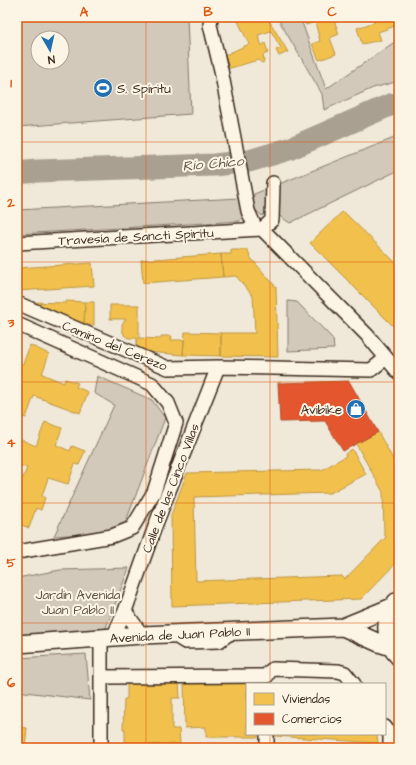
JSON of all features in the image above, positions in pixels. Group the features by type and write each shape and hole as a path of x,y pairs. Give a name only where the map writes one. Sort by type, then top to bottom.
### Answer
{"main road":[{"name":"Avenida de Juan Pablo II","path":"17,644 142,635 343,627 396,603"},
{"path":"395,652 387,634 387,620 396,603"},
{"name":"Avenida de Juan Pablo II","path":"343,627 395,652"}],"street":[{"path":"211,17 210,25 221,70 248,211 259,229 367,335 399,373"},
{"path":"259,229 272,220 273,183"},
{"name":"Travesía de Sancti Spiritu","path":"17,243 259,229"},
{"name":"Camino del Cerezo","path":"17,303 168,368 218,367 371,370 386,358"},
{"path":"17,324 152,384 168,403 176,423 154,492 132,528 112,536 17,552"},
{"name":"Calle de las Cinco Villas","path":"107,638 124,610 157,521 218,367"},
{"path":"124,610 142,635"},
{"path":"101,748 101,677 107,638"},
{"path":"101,677 267,680 269,672 273,669 338,671 345,673 353,683"},
{"path":"386,728 390,734 390,748"},
{"path":"267,735 267,748"}],"green space":[{"name":"S. Spíritu","path":"17,17 187,17 191,114 17,127"},
{"path":"277,17 300,17 326,89 399,39 399,81 373,88 324,110 322,94"},
{"path":"399,136 399,170 290,223 269,209 262,216 253,208 254,194"},
{"path":"239,198 242,217 240,221 17,234 17,210"},
{"path":"288,301 297,302 333,339 334,349 288,351"},
{"path":"97,376 152,400 165,418 125,524 106,532 54,536 114,405 94,393"},
{"name":"Jardín Avenida Juan Pablo II","path":"129,568 105,630 17,636 17,578 60,570"},
{"name":"Jardín Avenida Juan Pablo II","path":"86,654 90,700 17,691 17,658"}],"building: Viviendas":[{"path":"236,17 267,17 288,52 279,56 276,50 281,48 271,31 258,35 262,46 265,43 268,53 263,55 264,62 262,63 258,60 227,69 223,56 249,44"},
{"path":"303,17 323,17 323,19 333,17 339,34 330,38 336,54 319,60 312,44 320,41 315,22 306,25"},
{"path":"373,17 393,17 395,26 378,32 381,40 362,44 357,28 375,22"},
{"path":"343,211 399,266 399,332 310,243"},
{"path":"231,250 248,250 250,257 276,287 278,357 221,356 221,333 255,333 253,296 236,276 223,277 221,254 231,254"},
{"path":"221,254 223,277 143,283 141,260"},
{"path":"92,263 94,286 17,291 17,268"},
{"path":"66,301 85,302 84,324 73,324 73,319 60,319 30,302 66,303"},
{"path":"85,302 94,302 94,325 89,325 86,331 84,330"},
{"path":"110,305 139,305 139,338 161,339 161,336 172,336 171,340 184,340 183,355 136,351 137,338 128,338 124,335 122,324 126,319 110,319"},
{"path":"185,332 221,333 221,356 183,355"},
{"path":"30,345 49,354 42,374 64,383 65,379 78,383 76,387 88,392 80,413 34,396 26,418 17,415 17,362 23,364"},
{"path":"45,422 62,428 56,445 70,451 72,446 85,451 79,465 75,464 68,484 48,478 42,496 45,498 41,510 36,508 29,528 17,522 17,478 22,480 27,468 17,464 17,438 36,446"},
{"path":"378,432 399,470 399,560 361,599 172,606 171,515 187,473 322,470 346,456 345,454 352,449 366,474 330,493 194,497 196,581 342,576 345,579 386,537 384,534 383,492 356,444"},
{"path":"127,682 179,682 180,698 172,698 172,729 179,729 180,744 125,745 125,729 123,729 124,699 127,699"},
{"path":"184,682 257,682 246,683 246,735 258,735 258,737 206,737 206,727 185,728"},
{"path":"17,727 27,728 25,748 17,748"},
{"path":"376,735 378,743 275,736"}],"building: Comercios":[{"path":"349,381 378,432 343,451 325,421 280,422 278,383"}],"waterway":[{"name":"Río Chico","path":"17,173 214,165 249,161 289,149 390,105 399,104"}],"place":[{"name":"S. Spíritu","path":"103,88"},
{"name":"Avibike","path":"356,409"}]}
